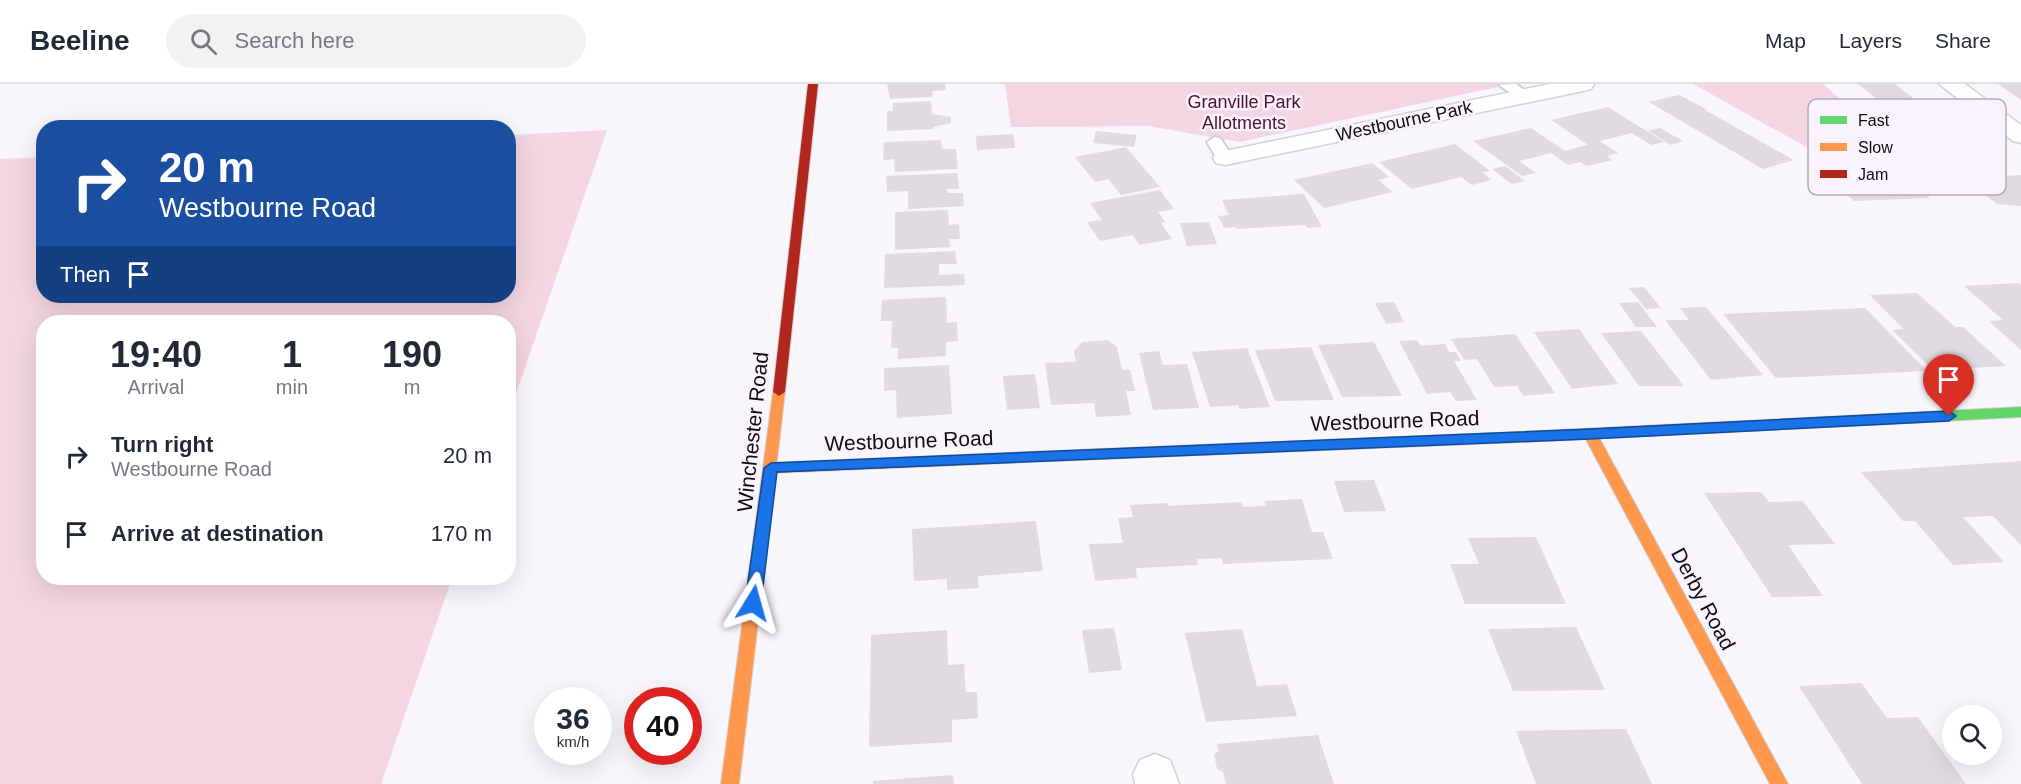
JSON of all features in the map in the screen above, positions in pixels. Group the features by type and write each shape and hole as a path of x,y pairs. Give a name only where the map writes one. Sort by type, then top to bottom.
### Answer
{"street":[{"name":"Winchester Road","path":"730,784 771,468 813,84"},
{"name":"Westbourne Park","path":"1220,150 1515,91 1583,84"},
{"path":"1950,84 1970,99"},
{"path":"2006,125 2021,136"},
{"name":"Westbourne Road","path":"771,468 1590,434 2021,412"},
{"name":"Derby Road","path":"1590,434 1779,784"}],"green space":[{"name":"Granville Park Allotments","path":"1005,84 1512,84 1239,142 1148,126 1011,127"},
{"path":"1693,84 1823,84 1838,99 1808,99 1808,148"},
{"path":"607,130 516,394 516,315 36,315 36,585 450,585 381,784 0,784 0,159 36,157 36,303 516,303 516,135"}],"building":[{"path":"887,84 945,84 946,90 932,91 933,97 890,99"},
{"path":"1858,84 1895,84 1914,99 1877,99"},
{"path":"1998,84 2021,84 2021,100"},
{"path":"1679,95 1794,160 1763,169 1649,102"},
{"path":"931,101 932,114 951,117 951,123 933,127 934,129 887,131 887,111 893,111 893,103"},
{"path":"1608,107 1664,142 1651,145 1632,133 1600,141 1618,153 1607,156 1613,160 1587,166 1580,162 1568,165 1551,153 1519,161 1536,173 1522,176 1473,141 1531,128 1565,151 1588,145 1551,120"},
{"path":"1660,128 1683,141 1671,145 1648,131"},
{"path":"1096,131 1137,135 1134,147 1093,143"},
{"path":"1013,134 1015,148 977,150 976,136"},
{"path":"941,140 942,149 956,149 958,169 895,172 894,159 883,160 884,142"},
{"path":"1455,144 1490,171 1482,172 1491,180 1472,185 1461,177 1412,189 1379,162"},
{"path":"1126,147 1160,187 1121,195 1108,179 1095,182 1075,157"},
{"path":"1372,163 1389,177 1378,180 1393,192 1324,208 1294,180"},
{"path":"1505,166 1525,181 1512,184 1492,169"},
{"path":"957,173 959,189 947,189 948,193 963,193 964,206 908,209 908,191 887,192 886,176"},
{"path":"2021,175 2021,206 1997,204 1985,195 2006,195 2006,176"},
{"path":"1160,190 1174,209 1158,212 1165,222 1161,223 1172,239 1140,245 1132,235 1100,241 1087,222 1102,220 1090,203"},
{"path":"1304,194 1322,227 1307,228 1305,225 1224,228 1218,216 1229,215 1222,200"},
{"path":"1848,195 1926,195 1930,198 1854,201"},
{"path":"948,210 949,225 959,224 960,239 949,239 950,247 895,250 895,212"},
{"path":"1209,222 1217,244 1187,246 1180,223"},
{"path":"955,251 957,264 939,264 939,275 964,274 965,285 884,288 885,254"},
{"path":"2018,283 2021,285 2021,350 1989,321 2003,320 1964,286"},
{"path":"1644,287 1661,308 1646,309 1629,288"},
{"path":"1917,293 1955,327 1963,327 2006,366 1933,370 1892,330 1904,329 1870,295"},
{"path":"946,297 947,323 957,322 958,341 946,342 946,356 898,359 898,348 891,348 892,321 881,321 882,300"},
{"path":"1394,302 1404,322 1386,324 1375,303"},
{"path":"1638,302 1657,327 1636,327 1619,303"},
{"path":"1706,307 1763,375 1711,380 1665,320 1689,320 1680,308"},
{"path":"1865,308 1927,371 1776,378 1723,314"},
{"path":"1579,329 1618,384 1572,389 1534,332"},
{"path":"1641,331 1684,386 1639,386 1601,333"},
{"path":"1515,334 1555,393 1523,396 1517,386 1494,387 1477,359 1464,360 1451,339"},
{"path":"1108,340 1117,347 1122,370 1130,369 1135,391 1126,391 1131,415 1096,417 1094,403 1051,405 1045,363 1076,362 1074,351 1082,342"},
{"path":"1417,340 1421,346 1445,344 1449,352 1456,352 1461,361 1454,361 1477,400 1456,401 1450,392 1427,394 1399,341"},
{"path":"1374,342 1402,396 1342,397 1318,345"},
{"path":"1311,347 1334,400 1275,401 1255,350"},
{"path":"1247,348 1270,407 1239,409 1238,405 1210,407 1192,352"},
{"path":"1159,351 1163,365 1187,364 1199,408 1153,410 1139,353"},
{"path":"949,365 952,414 897,418 896,390 884,391 884,368"},
{"path":"1035,374 1040,408 1007,410 1003,376"},
{"path":"2021,461 2021,545 1993,516 1963,517 2004,562 1953,565 1915,521 1903,521 1861,472"},
{"path":"1374,480 1386,511 1344,512 1334,481"},
{"path":"1761,492 1769,502 1803,501 1835,544 1788,545 1823,596 1772,597 1704,493"},
{"path":"1302,499 1312,532 1323,532 1333,559 1223,564 1222,558 1197,559 1198,565 1136,568 1137,578 1095,581 1089,544 1123,543 1118,518 1133,517 1130,505 1167,503 1168,506 1241,502 1243,507 1266,506 1264,501"},
{"path":"1036,521 1043,571 978,576 979,588 947,590 947,579 914,581 912,529"},
{"path":"1536,537 1566,604 1465,604 1450,564 1479,564 1468,538"},
{"path":"1576,627 1605,690 1513,691 1488,629"},
{"path":"1114,628 1122,670 1089,673 1082,630"},
{"path":"1242,629 1257,686 1287,684 1297,716 1206,722 1185,633"},
{"path":"947,630 948,665 964,664 966,692 977,692 978,718 952,720 952,742 869,747 871,635"},
{"path":"1861,683 1887,718 1918,717 1942,750 1942,765 1952,765 1966,784 1862,784 1799,686"},
{"path":"1626,729 1652,784 1536,784 1516,731"},
{"path":"1318,735 1334,784 1226,784 1223,772 1217,769 1214,754 1219,751 1217,744"},
{"path":"953,775 954,784 873,784 873,781"}],"traffic: fast":[{"path":"1906,418 2021,412"}],"traffic: slow":[{"path":"730,784 779,392"},
{"path":"1590,434 1779,784"},
{"path":"1028,457 1520,437"}],"traffic: jam":[{"path":"779,392 813,84"},
{"path":"1520,437 1906,418"},
{"path":"771,468 1028,457"}],"route":[{"path":"753,603 771,468 1590,434 1949,416"}]}
